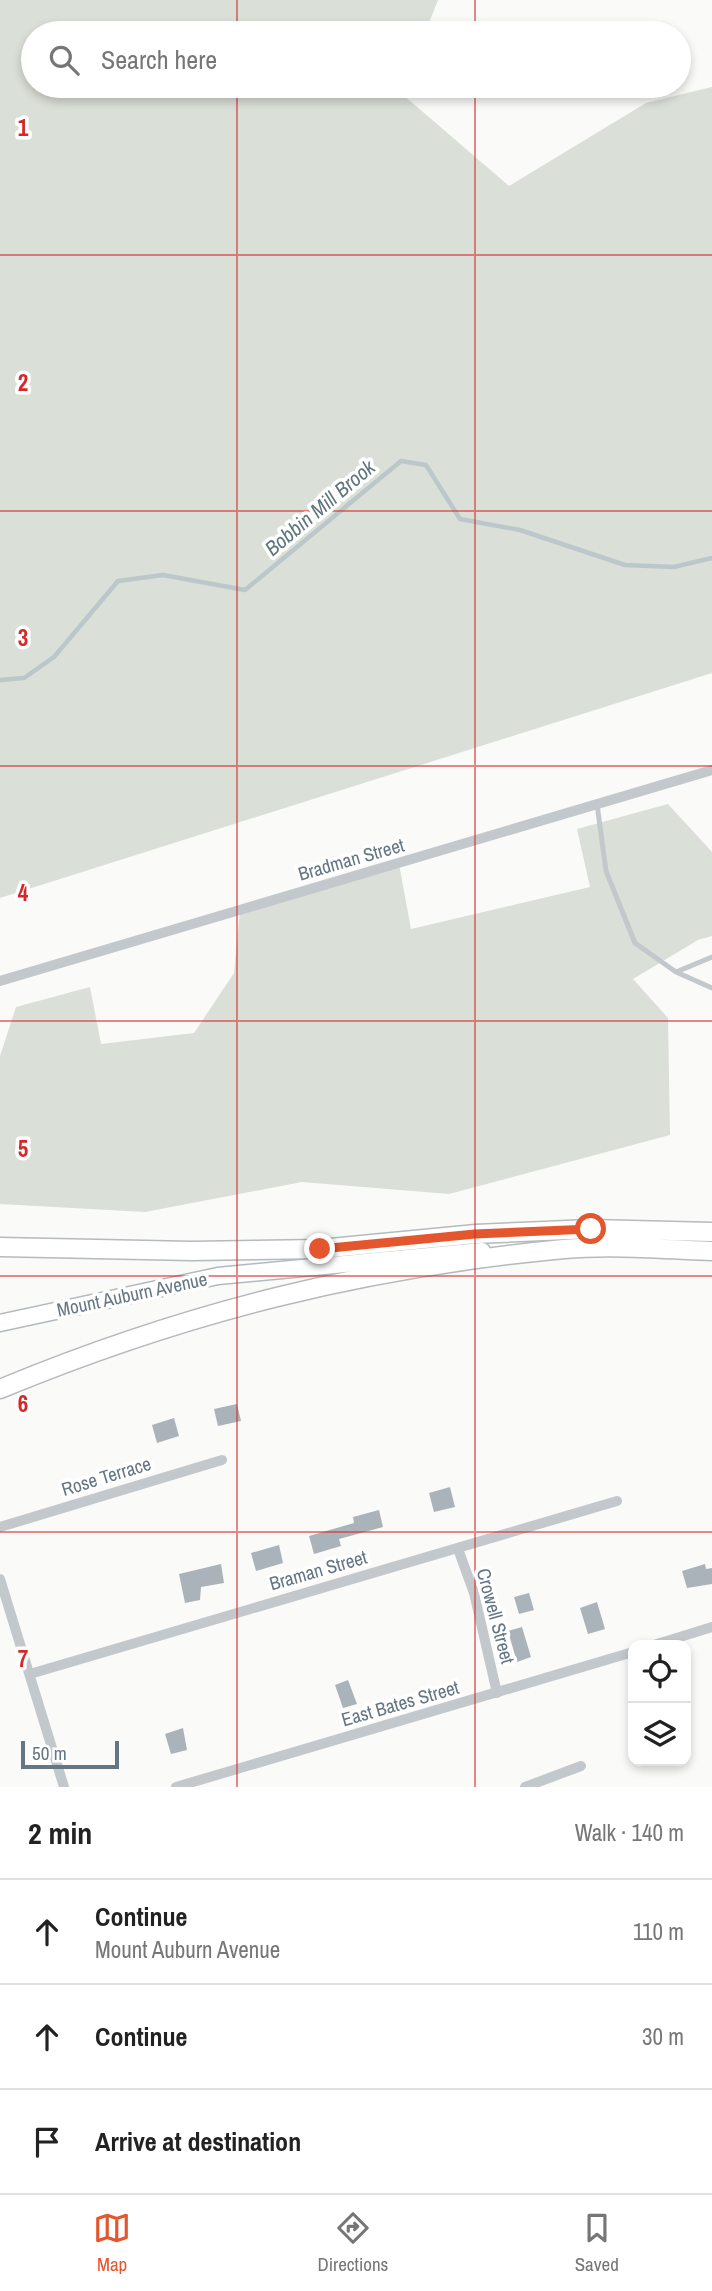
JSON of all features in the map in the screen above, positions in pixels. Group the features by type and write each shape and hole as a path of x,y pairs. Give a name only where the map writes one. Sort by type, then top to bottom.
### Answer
{"main road":[{"name":"Mount Auburn Avenue","path":"0,1323 137,1292 266,1270 373,1244 475,1234 591,1229 712,1232"},
{"path":"0,1247 192,1251 320,1249 373,1244"},
{"name":"Mount Auburn Avenue","path":"266,1270 431,1254 565,1249 712,1251"},
{"path":"0,1389 156,1330 276,1295 345,1279 565,1249"}],"street":[{"name":"Bradman Street","path":"0,981 712,770"},
{"name":"Rose Terrace","path":"0,1527 222,1460"},
{"name":"Braman Street","path":"30,1674 188,1625 617,1501"},
{"name":"Crowell Street","path":"458,1549 474,1593 497,1693"},
{"path":"0,1579 64,1787"},
{"path":"670,1640 712,1627"},
{"name":"East Bates Street","path":"176,1787 628,1654"},
{"path":"525,1787 581,1766"}],"lane":[{"path":"597,804 606,870 635,943 676,972 712,988"},
{"path":"676,972 712,957"}],"shaded area":[{"path":"0,0 438,0 430,21 21,21 21,98 407,98 509,186 646,103 667,98 691,98 691,92 712,87 712,673 0,898"},
{"path":"668,804 712,852 712,936 698,940 633,979 668,1018 670,1135 449,1194 302,1182 145,1212 0,1204 0,1056 16,1007 90,987 101,1044 194,1033 234,973 240,910 399,864 411,929 590,887 577,829"}],"building":[{"path":"237,1404 241,1421 218,1426 214,1409"},
{"path":"174,1418 179,1436 157,1443 152,1425"},
{"path":"450,1487 455,1507 434,1512 429,1493"},
{"path":"379,1510 383,1527 339,1539 341,1546 314,1554 309,1536 354,1523 353,1517"},
{"path":"279,1545 283,1563 256,1571 251,1553"},
{"path":"221,1564 224,1583 201,1587 200,1600 185,1603 179,1574"},
{"path":"705,1564 706,1569 712,1568 712,1584 687,1588 682,1571"},
{"path":"529,1593 534,1610 519,1614 514,1597"},
{"path":"597,1602 605,1629 588,1634 580,1608"},
{"path":"522,1627 531,1657 517,1662 508,1631"},
{"path":"348,1680 357,1704 343,1708 335,1685"},
{"path":"183,1728 187,1750 171,1754 165,1734"}],"waterway":[{"name":"Bobbin Mill Brook","path":"0,680 24,678 54,657 118,581 163,575 245,590 401,461 426,465 460,519 520,530 625,565 674,567 712,558"}],"route":[{"path":"320,1249 475,1234 591,1229"}]}
